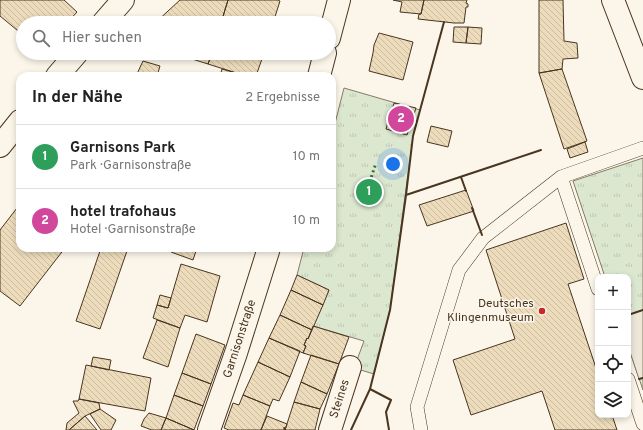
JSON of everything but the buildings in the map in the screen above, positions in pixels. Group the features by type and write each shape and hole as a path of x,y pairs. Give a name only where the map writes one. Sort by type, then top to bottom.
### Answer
{"street":[{"path":"109,16 123,0"},
{"path":"335,16 339,0"},
{"path":"613,0 643,78"},
{"path":"60,72 71,60"},
{"path":"320,72 323,60"},
{"path":"0,146 16,126"},
{"name":"Garnisonstraße","path":"209,430 236,353 268,252"},
{"name":"Steines","path":"330,430 350,367"}],"lane":[{"path":"421,430 417,407 459,270 483,238 561,177 643,148"},
{"path":"561,177 595,280"},
{"path":"629,382 643,424"}],"green space":[{"path":"344,88 420,110 413,136 390,310 374,374 354,368 364,341 313,326 329,290 297,275 303,252 336,252 336,119"},
{"path":"643,158 643,390 631,355 631,274 604,274 573,181"}],"shaded area":[{"path":"643,310 643,378 639,379 631,355 631,314"}],"hedge":[{"path":"365,196 376,163"}],"wall":[{"path":"351,430 370,389 390,310 413,136 444,22"},
{"path":"406,195 541,150"},
{"path":"461,177 466,191"},
{"path":"472,208 482,235"},
{"path":"631,314 643,310"},
{"path":"639,379 643,378"},
{"path":"370,389 391,400 386,412 389,430"}],"place":[{"name":"hotel trafohaus","path":"401,119"},
{"name":"Garnisons Park","path":"369,192"},
{"name":"Deutsches Klingenmuseum","path":"542,311"}]}
